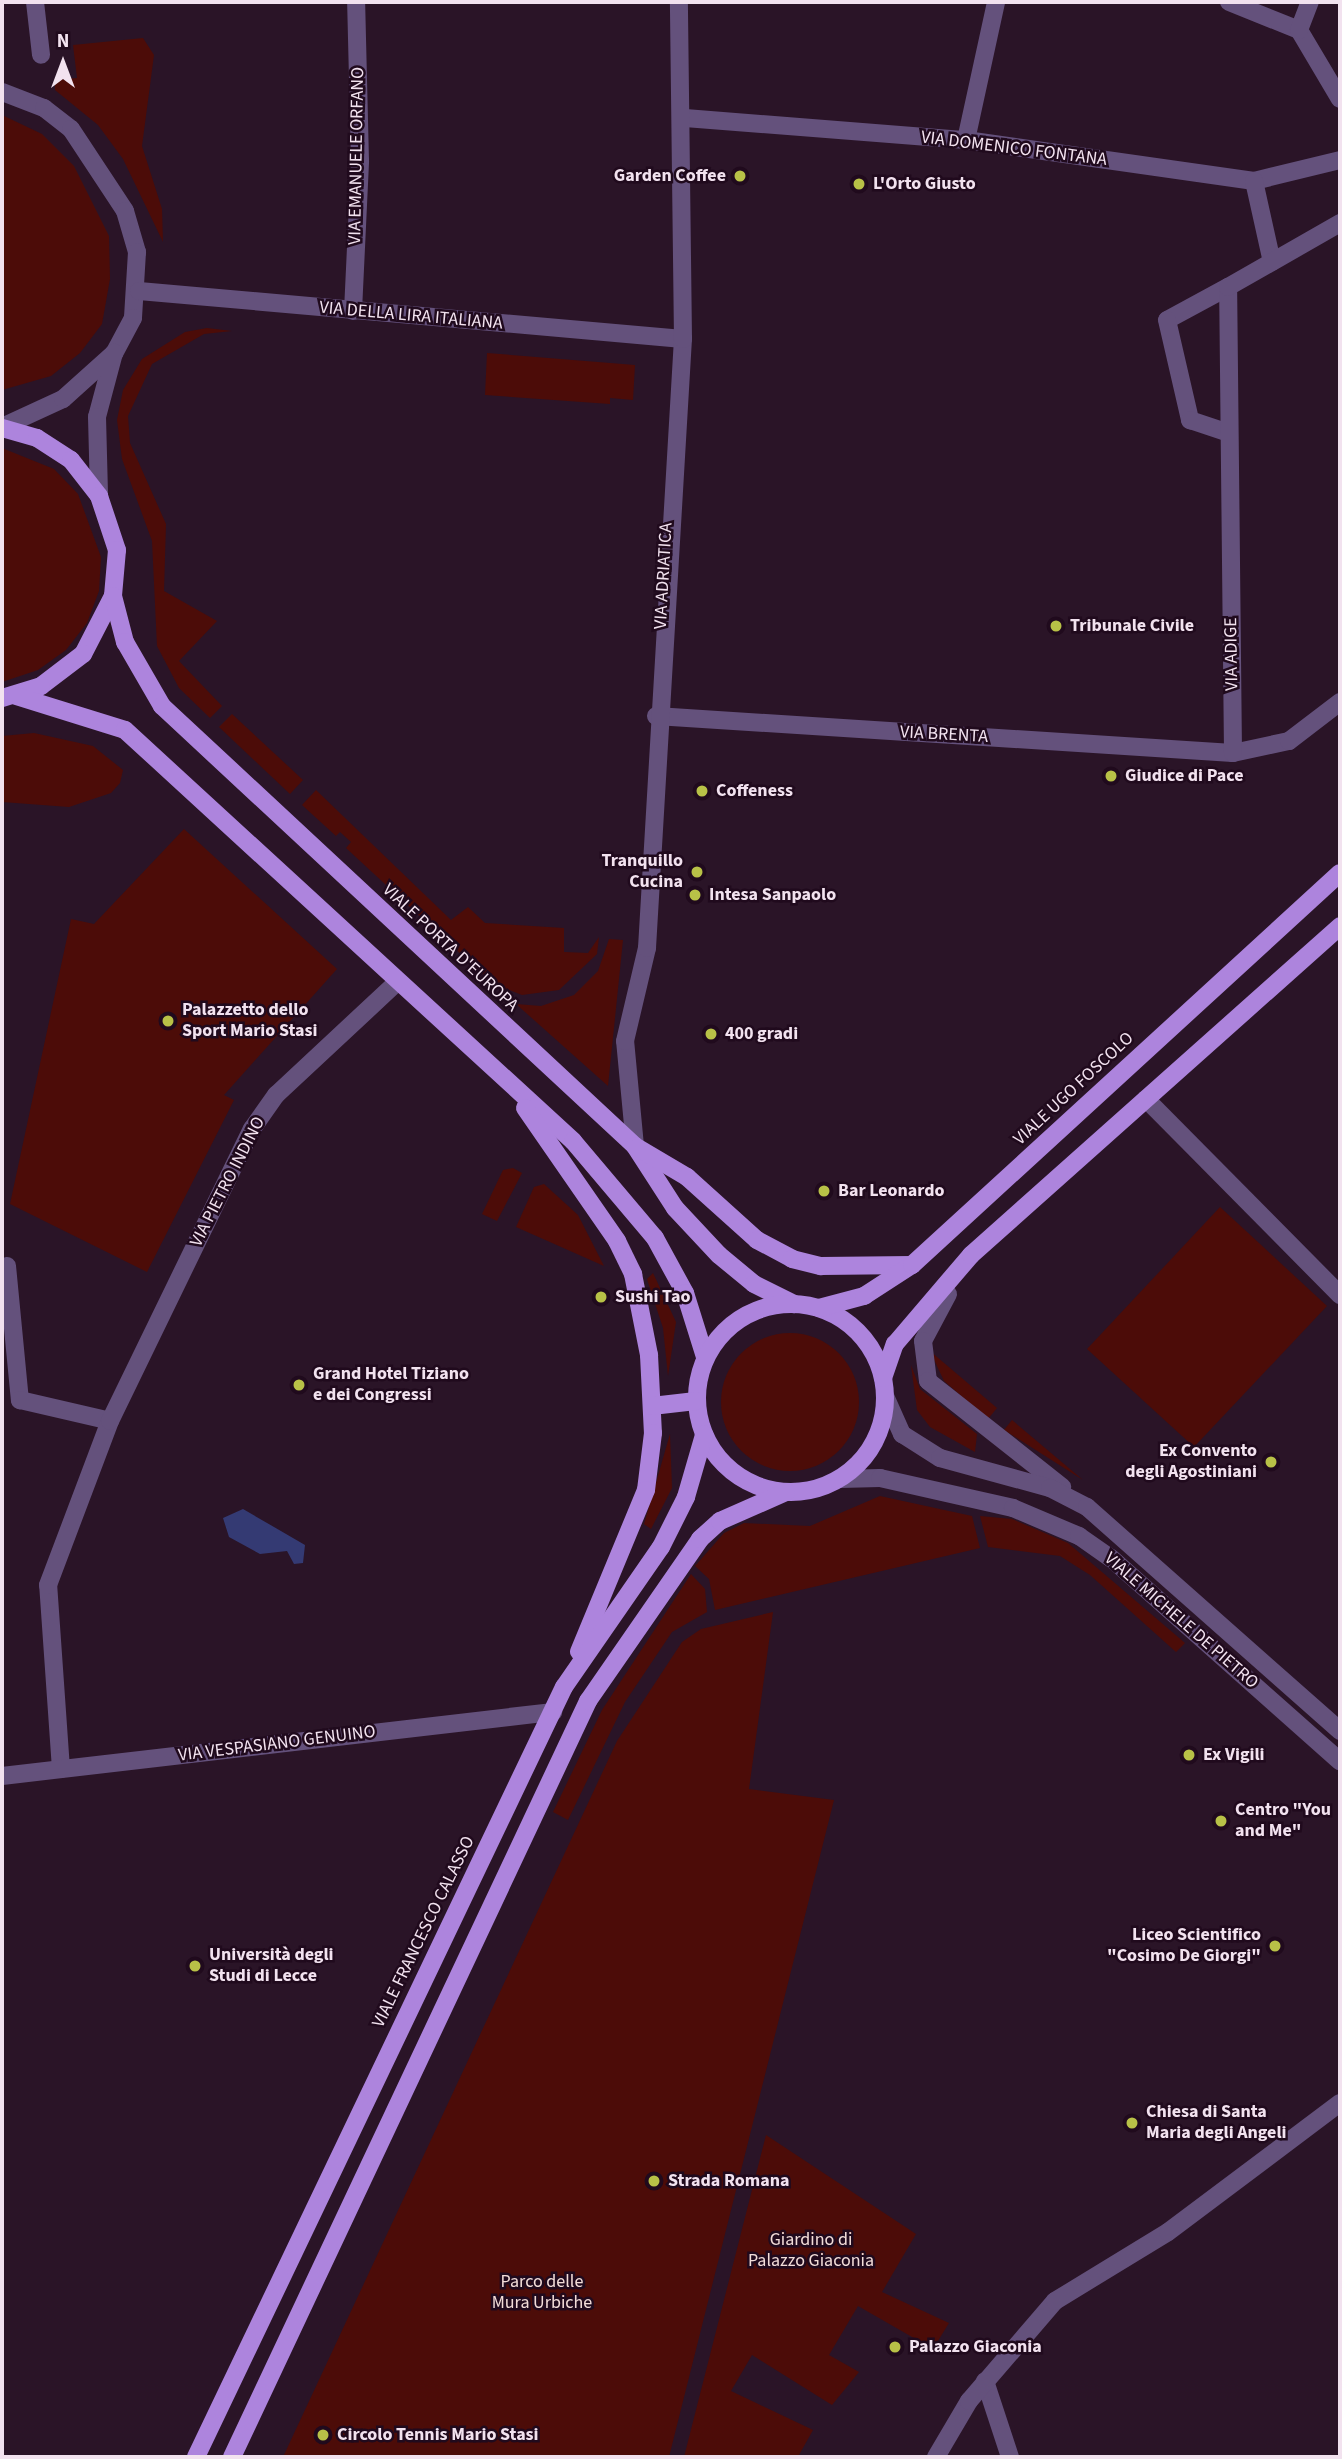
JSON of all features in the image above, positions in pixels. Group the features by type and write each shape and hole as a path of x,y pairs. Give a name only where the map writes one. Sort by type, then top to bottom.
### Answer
{"main road":[{"name":"VIALE PORTA D'EUROPA","path":"2,428 37,438 71,460 99,496 117,550 113,596 125,642 162,706 635,1146 675,1208 719,1255 754,1284 794,1304"},
{"name":"VIALE PORTA D'EUROPA","path":"9,697 83,654 113,596"},
{"name":"VIALE PORTA D'EUROPA","path":"9,697 125,730 573,1141 655,1238 685,1293 705,1357"},
{"name":"VIALE UGO FOSCOLO","path":"819,1308 864,1296 912,1265 1340,873"},
{"path":"232,2457 588,1701 700,1539 720,1521 786,1492 840,1479 873,1443 895,1344 917,1314 986,1242 1340,926"},
{"path":"507,1082 593,1202 632,1274 652,1406 646,1489 565,1687"},
{"path":"635,1146 687,1177 757,1240 792,1259 821,1266 912,1265"},
{"path":"786,1492 746,1481 704,1436 696,1401 705,1357 742,1318 794,1304 819,1308 861,1334 884,1387"},
{"path":"652,1406 696,1401"},
{"name":"VIALE FRANCESCO CALASSO","path":"196,2457 565,1687 661,1547 686,1497 704,1436"}],"street":[{"path":"35,2 41,55"},
{"name":"VIA EMANUELE ORFANO","path":"353,311 360,161 356,2"},
{"name":"VIA ADRIATICA","path":"635,1146 625,1041 647,948 656,716 683,339 685,118 679,2"},
{"path":"965,140 996,2"},
{"path":"1230,2 1299,30 1340,99"},
{"path":"1299,30 1310,2"},
{"path":"2,92 44,108 100,165 125,211 139,291 114,353 97,417 99,496"},
{"name":"VIA DOMENICO FONTANA","path":"685,118 965,140 1254,181 1340,160"},
{"path":"1254,181 1272,262"},
{"path":"1230,433 1190,420 1167,320 1340,223"},
{"name":"VIA ADIGE","path":"1228,286 1233,753"},
{"name":"VIA DELLA LIRA ITALIANA","path":"139,291 683,339"},
{"path":"2,428 63,399 114,353"},
{"path":"1233,753 1289,741 1340,702"},
{"name":"VIA BRENTA","path":"656,716 1233,753"},
{"name":"VIA PIETRO INDINO","path":"61,1769 48,1585 110,1420 252,1129 276,1095 397,982"},
{"path":"1146,1099 1340,1296"},
{"path":"986,1242 933,1312 923,1341 928,1381 1087,1507"},
{"path":"7,1266 20,1400 110,1420"},
{"name":"VIALE MICHELE DE PIETRO","path":"884,1387 902,1434 940,1458 1050,1488 1087,1507 1340,1731"},
{"name":"VIALE MICHELE DE PIETRO","path":"840,1479 880,1478 1013,1508 1079,1536 1111,1558 1340,1761"},
{"name":"VIA VESPASIANO GENUINO","path":"2,1776 553,1712"},
{"path":"936,2457 985,2381 1055,2301 1168,2232 1340,2102"},
{"path":"985,2381 1010,2457"}],"green space":[{"path":"143,38 154,55 142,146 162,209 163,242 123,159 98,125 55,90 55,80 77,78 73,45"},
{"path":"2,115 42,134 74,166 109,236 110,279 102,324 80,353 51,376 2,390"},
{"path":"207,328 232,331 204,334 152,364 128,416 130,443 166,524 164,591 217,621 179,661 222,706 210,718 179,688 157,646 152,541 122,459 117,420 123,390 142,359 185,332"},
{"path":"487,353 635,365 633,400 610,398 610,404 485,395"},
{"path":"2,448 54,469 78,494 101,557 99,591 87,623 66,650 38,670 2,682"},
{"path":"232,714 303,780 290,794 219,727"},
{"path":"34,733 93,746 123,770 120,783 111,793 69,807 2,802 2,736"},
{"path":"316,790 451,920 468,907 485,923 564,928 564,952 588,953 599,937 597,954 559,990 522,995 492,983 346,848 351,842 340,832 336,836 302,805"},
{"name":"Palazzetto dello Sport Mario Stasi","path":"184,829 337,969 224,1095 234,1100 147,1272 10,1204 71,919 94,924"},
{"path":"609,939 623,940 608,1086 516,1004 541,1006 574,995 598,971"},
{"path":"513,1168 522,1173 497,1221 482,1214 503,1170"},
{"path":"544,1184 578,1215 604,1266 516,1227 534,1187"},
{"path":"1220,1207 1327,1306 1194,1447 1087,1349"},
{"path":"653,1273 676,1322 668,1376 663,1328 647,1279"},
{"path":"790,1333 816,1338 839,1353 854,1376 859,1402 854,1428 839,1451 816,1466 790,1471 764,1466 741,1451 726,1428 721,1402 726,1376 741,1353 764,1338"},
{"path":"930,1351 997,1408 988,1419 944,1381"},
{"path":"911,1365 920,1389 977,1434 975,1452 930,1427 917,1410"},
{"path":"1012,1420 1083,1480 1004,1430"},
{"path":"670,1434 672,1488 651,1529 644,1524"},
{"path":"880,1496 972,1516 980,1548 715,1610 709,1579 695,1566 724,1533 744,1523 810,1526"},
{"path":"980,1516 1012,1519 1068,1543 1185,1643 1176,1652 1090,1575 1060,1556 988,1547"},
{"path":"691,1574 705,1589 707,1612 672,1632 625,1702 568,1820 553,1812 602,1710"},
{"name":"Parco delle Mura Urbiche","path":"773,1612 749,1789 834,1800 669,2457 283,2457 617,1741 682,1642 701,1629"},
{"name":"Giardino di Palazzo Giaconia","path":"766,2135 916,2234 882,2292 949,2323 933,2349 858,2306 829,2355 859,2372 832,2405 752,2355 731,2391 813,2430 799,2455 684,2457"}],"water":[{"path":"243,1509 305,1545 303,1563 294,1564 287,1551 260,1554 229,1537 223,1518"}],"place":[{"name":"Garden Coffee","path":"740,176"},
{"name":"L'Orto Giusto","path":"859,184"},
{"name":"Tribunale Civile","path":"1056,626"},
{"name":"Giudice di Pace","path":"1111,776"},
{"name":"Coffeness","path":"702,791"},
{"name":"Tranquillo Cucina","path":"697,872"},
{"name":"Intesa Sanpaolo","path":"695,895"},
{"name":"Palazzetto dello Sport Mario Stasi","path":"168,1021"},
{"name":"400 gradi","path":"711,1034"},
{"name":"Bar Leonardo","path":"824,1191"},
{"name":"Sushi Tao","path":"601,1297"},
{"name":"Grand Hotel Tiziano e dei Congressi","path":"299,1385"},
{"name":"Ex Convento degli Agostiniani","path":"1271,1462"},
{"name":"Ex Vigili","path":"1189,1755"},
{"name":"Centro \"You and Me\"","path":"1221,1821"},
{"name":"Liceo Scientifico \"Cosimo De Giorgi\"","path":"1275,1946"},
{"name":"Università degli Studi di Lecce","path":"195,1966"},
{"name":"Chiesa di Santa Maria degli Angeli","path":"1132,2123"},
{"name":"Strada Romana","path":"654,2181"},
{"name":"Palazzo Giaconia","path":"895,2347"},
{"name":"Circolo Tennis Mario Stasi","path":"323,2435"}]}
